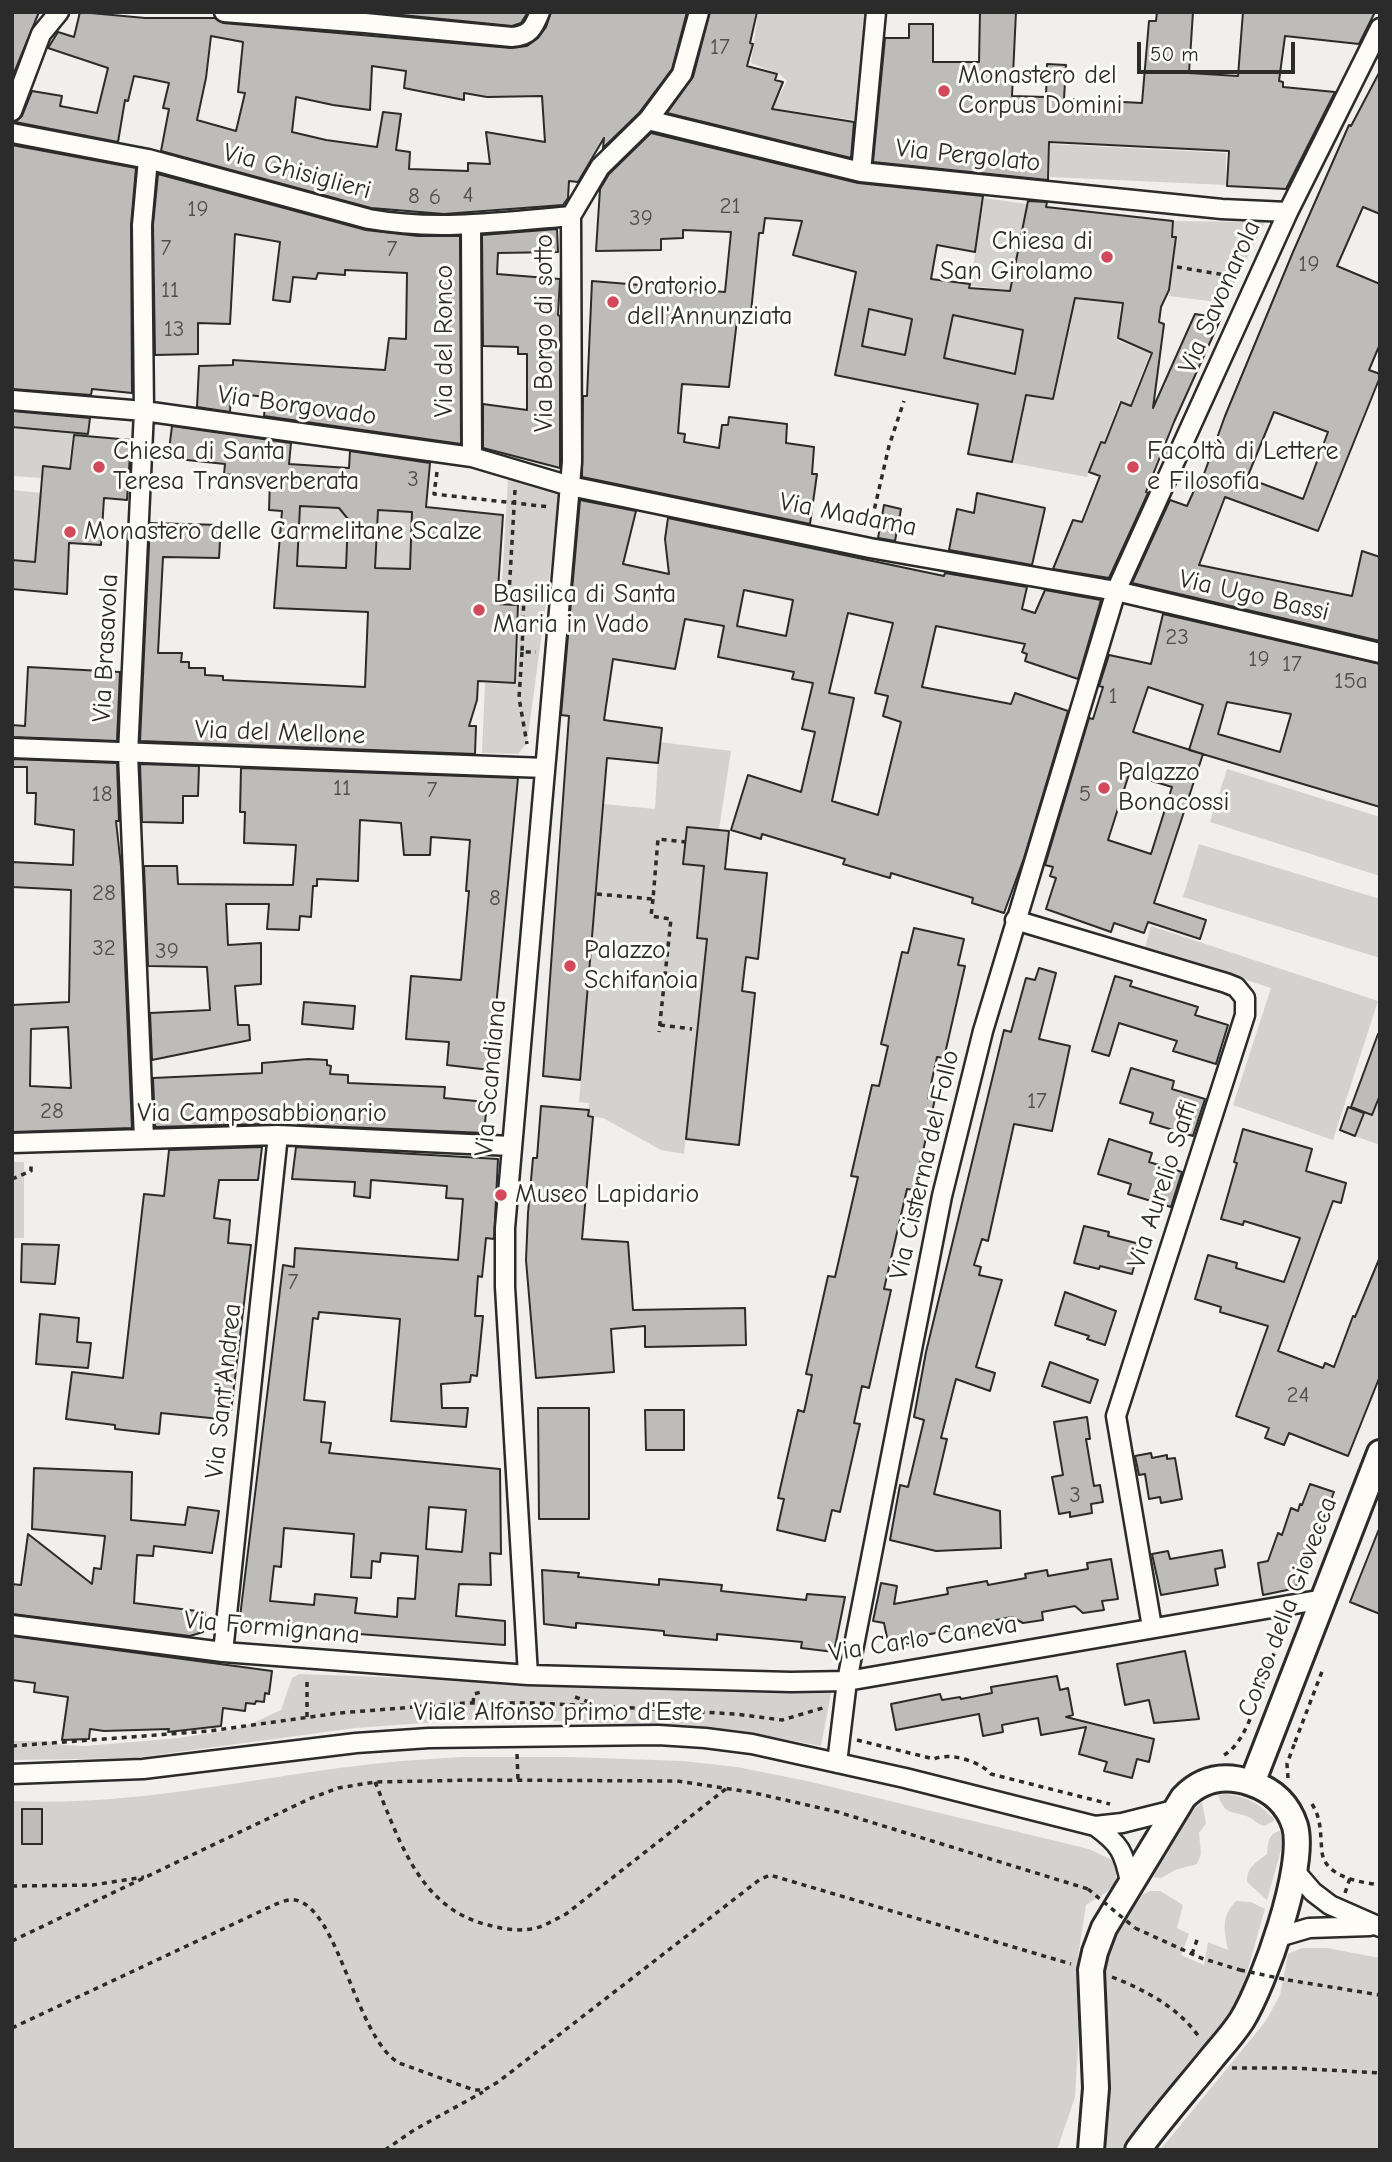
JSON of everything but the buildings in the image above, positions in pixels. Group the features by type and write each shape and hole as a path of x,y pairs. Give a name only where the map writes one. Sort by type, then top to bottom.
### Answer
{"street":[{"path":"12,111 41,34 59,12"},
{"path":"224,12 512,37 527,35 540,12"},
{"name":"Via Borgo di sotto","path":"570,486 571,216 600,167 648,120 682,74 699,12"},
{"path":"861,172 876,12"},
{"name":"Via Savonarola","path":"1116,591 1287,212 1380,28"},
{"name":"Via Pergolato","path":"648,120 861,172 1222,209 1287,212"},
{"name":"Via Ghisiglieri","path":"12,133 148,159 369,219 405,226 471,225 571,216"},
{"name":"Via Brasavola","path":"144,1139 128,754 144,411 142,225 148,159"},
{"name":"Via del Ronco","path":"471,225 472,457"},
{"name":"Via Borgovado","path":"12,400 144,411 472,457 570,486"},
{"name":"Via Scandiana","path":"528,1675 505,1287 506,1206 570,486"},
{"name":"Via Madama","path":"570,486 870,548 1116,591"},
{"name":"Via Ugo Bassi","path":"1116,591 1380,653"},
{"name":"Via Cisterna del Follo","path":"837,1763 847,1681 942,1196 983,1031 1116,591"},
{"name":"Via del Mellone","path":"12,748 545,768"},
{"name":"Via Aurelio Saffi","path":"1015,920 1226,983 1236,987 1245,998 1245,1015 1116,1416 1152,1627"},
{"name":"Via Camposabbionario","path":"21,1142 278,1135 511,1146"},
{"name":"Via Sant'Andrea","path":"223,1653 278,1135"},
{"name":"Corso della Giovecca","path":"1252,1783 1380,1453"},
{"name":"Via Carlo Caneva","path":"528,1675 847,1681 1324,1599"},
{"name":"Via Formignana","path":"12,1625 223,1653 528,1675"},
{"name":"Viale Alfonso primo d'Este","path":"12,1774 154,1768 380,1741 658,1735 752,1744 1095,1826"},
{"path":"1091,2150 1096,2088 1091,1970 1104,1928 1174,1810 1191,1790 1202,1783 1229,1778 1252,1783 1283,1803 1293,1821 1296,1840 1294,1870 1287,1903 1275,1938 1251,1972 1255,1994 1241,2022 1138,2150"},
{"path":"1095,1826 1122,1823 1174,1810"},
{"path":"1095,1826 1120,1848 1126,1859 1130,1881"},
{"path":"1294,1870 1321,1899 1378,1927"},
{"path":"1275,1938 1309,1928 1378,1927"}],"path":[{"path":"1177,267 1256,281"},
{"path":"870,548 869,533 889,446 904,401"},
{"path":"439,452 434,494 568,509"},
{"path":"516,470 509,594 524,595 519,698 527,743 545,768"},
{"path":"522,652 555,652"},
{"path":"659,1032 671,919 651,916 658,839 686,842"},
{"path":"597,894 653,899"},
{"path":"660,1025 692,1029"},
{"path":"12,1179 31,1171 21,1142"},
{"path":"307,1659 307,1717"},
{"path":"841,1735 934,1759 943,1755 984,1766 991,1774 1104,1802"},
{"path":"517,1737 518,1780"},
{"path":"12,1941 309,1799 338,1788 375,1783 518,1780 677,1781 727,1788 838,1812 1088,1889 1135,1928 1192,1954 1251,1972 1380,1995"},
{"path":"375,1783 408,1859 434,1897 469,1921 508,1930 536,1928 566,1914 727,1788"},
{"path":"385,2150 414,2130 491,2087 765,1876 770,1875 1091,1970 1132,1985 1182,2016 1198,2035 1210,2060 1220,2068 1292,2068 1380,2073"},
{"path":"14,1885 93,1885 150,1876"},
{"path":"12,2028 274,1905 294,1900 305,1904 316,1914 327,1932 376,2041 389,2058 474,2090 491,2087"},
{"path":"1192,1954 1198,1937"}],"shaded area":[{"path":"758,12 869,12 860,121 773,108 787,81 779,74 751,63"},
{"path":"1050,144 1226,153 1226,185 1050,177"},
{"path":"984,198 1027,204 1009,290 970,286"},
{"path":"1174,221 1265,222 1225,303 1169,296 1177,237 1173,237"},
{"path":"1057,297 1121,302 1117,340 1150,353 1130,405 1119,401 1105,441 1100,441 1087,477 1013,463 1027,396 1054,400 1071,323 1054,319"},
{"path":"869,309 912,319 905,355 862,346"},
{"path":"953,315 1023,330 1015,374 944,358"},
{"path":"12,427 73,433 68,469 43,466 41,478 12,476"},
{"path":"508,478 561,492 527,743 518,754 482,753 485,683 517,684 520,601 501,601"},
{"path":"12,490 42,493 35,562 12,560"},
{"path":"300,506 342,508 343,514 348,517 346,568 297,566"},
{"path":"378,510 412,512 410,569 375,568"},
{"path":"659,742 731,751 715,855 697,938 707,939 684,1154 661,1150 603,1118 588,1116 589,1103 579,1102 604,804 655,809"},
{"path":"1227,769 1380,817 1380,876 1210,822"},
{"path":"1199,844 1380,899 1380,958 1183,897"},
{"path":"1151,926 1378,1001 1333,1140 1233,1105 1271,988 1145,947"},
{"path":"1380,1095 1380,1145 1355,1136 1364,1112 1373,1114"},
{"path":"12,1162 24,1162 24,1238 12,1238"},
{"path":"299,1674 572,1684 832,1688 821,1746 735,1730 494,1718 355,1728 134,1758 12,1760 12,1741 45,1741 85,1746 179,1738 242,1728 281,1710 292,1678"},
{"path":"461,1757 683,1761 737,1767 807,1781 1089,1849 1114,1861 1114,1883 1106,1893 1086,1905 1078,1956 1079,2029 1075,2097 1057,2150 12,2150 12,1801 59,1802 151,1795 391,1762"},
{"path":"1226,1794 1254,1802 1275,1820 1264,1826 1249,1817 1229,1811 1223,1806 1218,1795"},
{"path":"1202,1802 1206,1823 1199,1833 1201,1854 1197,1864 1175,1870 1161,1878 1153,1877 1194,1809"},
{"path":"1280,1831 1283,1843 1267,1900 1247,1882 1247,1877 1253,1865 1267,1854 1271,1837"},
{"path":"1160,1891 1183,1905 1177,1928 1189,1934 1181,1955 1204,1965 1208,1942 1228,1950 1225,1924 1228,1912 1236,1901 1251,1902 1265,1909 1236,2011 1129,2150 1099,2150 1104,1962 1120,1928 1143,1894"},
{"path":"1302,1948 1327,1948 1380,1958 1380,2150 1160,2150 1265,2022 1280,1995 1288,1954"}],"place":[{"name":"Monastero del Corpus Domini","path":"944,91"},
{"name":"Chiesa di San Girolamo","path":"1107,257"},
{"name":"Oratorio dell'Annunziata","path":"613,302"},
{"name":"Chiesa di Santa Teresa Transverberata","path":"99,467"},
{"name":"Facoltà di Lettere e Filosofia","path":"1133,467"},
{"name":"Monastero delle Carmelitane Scalze","path":"70,532"},
{"name":"Basilica di Santa Maria in Vado","path":"479,610"},
{"name":"Palazzo Bonacossi","path":"1104,788"},
{"name":"Palazzo Schifanoia","path":"570,966"},
{"name":"Museo Lapidario","path":"501,1195"}]}
